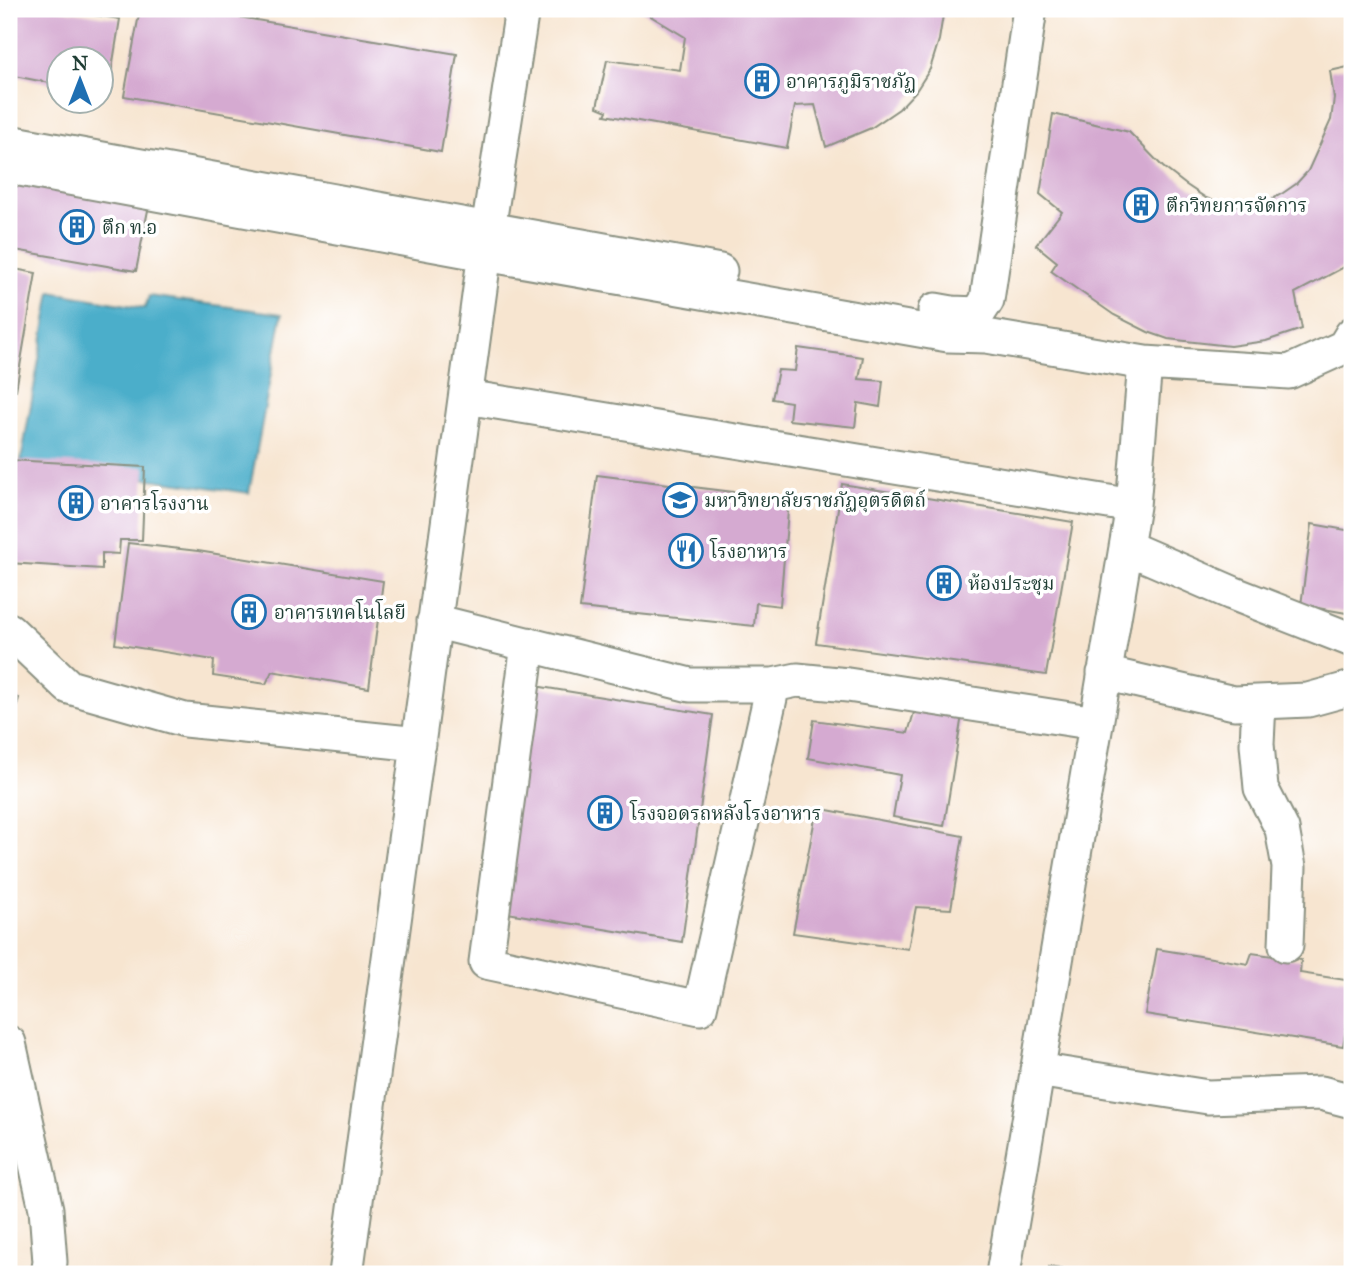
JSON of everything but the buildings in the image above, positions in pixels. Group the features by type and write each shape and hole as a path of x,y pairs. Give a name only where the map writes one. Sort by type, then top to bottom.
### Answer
{"street":[{"path":"346,1274 434,621 522,9"},
{"path":"987,316 1030,9"},
{"path":"9,142 487,242"},
{"path":"9,167 952,313 987,316 1027,342 1144,363 1290,372 1344,347 1352,334"},
{"path":"1003,1274 1133,506 1144,363"},
{"path":"466,397 1133,506"},
{"path":"1126,547 1232,593 1352,640"},
{"path":"434,621 690,684 773,684 797,680 848,685 1096,723"},
{"path":"9,630 69,687 159,713 185,720 419,744"},
{"path":"528,644 486,962 700,1009 773,684"},
{"path":"1104,673 1234,703 1308,700 1352,688"},
{"path":"1259,702 1257,744 1261,788 1282,829 1290,867 1286,945"},
{"path":"9,1043 46,1209 50,1262 48,1274"},
{"path":"1037,1070 1208,1097 1321,1093 1352,1101"}],"water":[{"path":"51,292 145,308 149,296 282,314 249,493 21,461"}],"place":[{"name":"อาคารภูมิราชภัฏ","path":"762,81"},
{"name":"ตึกวิทยการจัดการ","path":"1141,205"},
{"name":"ตึก ท.อ","path":"77,227"},
{"name":"มหาวิทยาลัยราชภัฏอุตรดิตถ์","path":"680,500"},
{"name":"อาคารโรงงาน","path":"76,503"},
{"name":"โรงอาหาร","path":"686,551"},
{"name":"ห้องประชุม","path":"944,583"},
{"name":"อาคารเทคโนโลยี","path":"249,612"},
{"name":"โรงจอดรถหลังโรงอาหาร","path":"605,813"}]}
